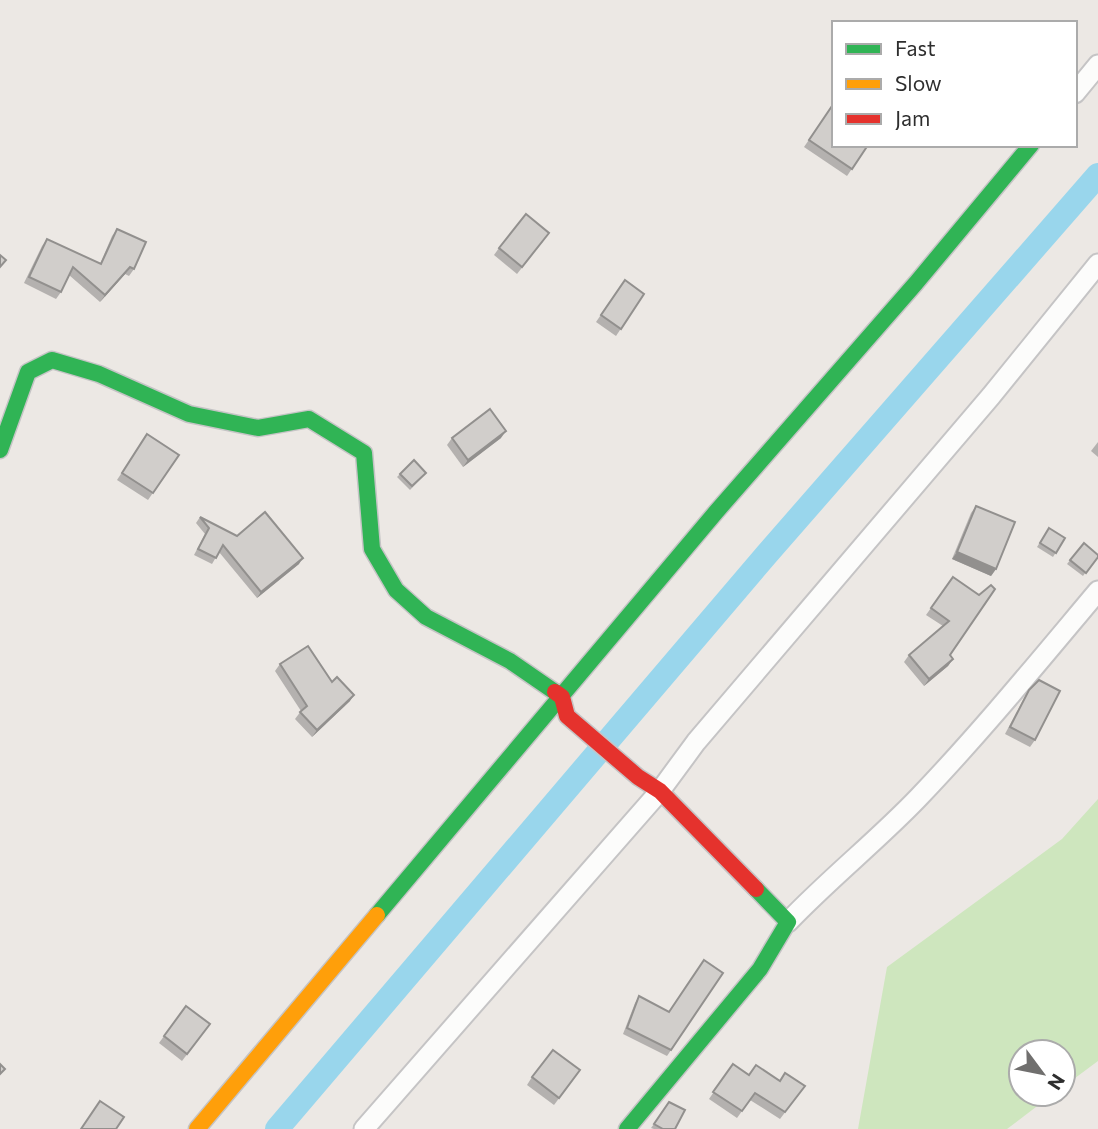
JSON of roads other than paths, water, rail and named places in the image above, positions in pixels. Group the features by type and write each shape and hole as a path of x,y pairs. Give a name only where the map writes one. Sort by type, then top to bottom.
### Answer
{"street":[{"path":"1077,91 1098,65"},
{"path":"197,1129 716,512 916,283 1029,147"},
{"path":"364,1129 660,791 696,742 990,396 1098,264"},
{"path":"0,450 28,372 52,360 99,374 188,414 258,428 309,419 364,453 372,549 396,590 426,617 510,661 562,697 567,716 638,777 660,791 788,922"},
{"path":"627,1129 760,969 788,922 820,888 918,798 1098,591"}],"waterway":[{"path":"277,1129 767,554 1098,175"}]}
